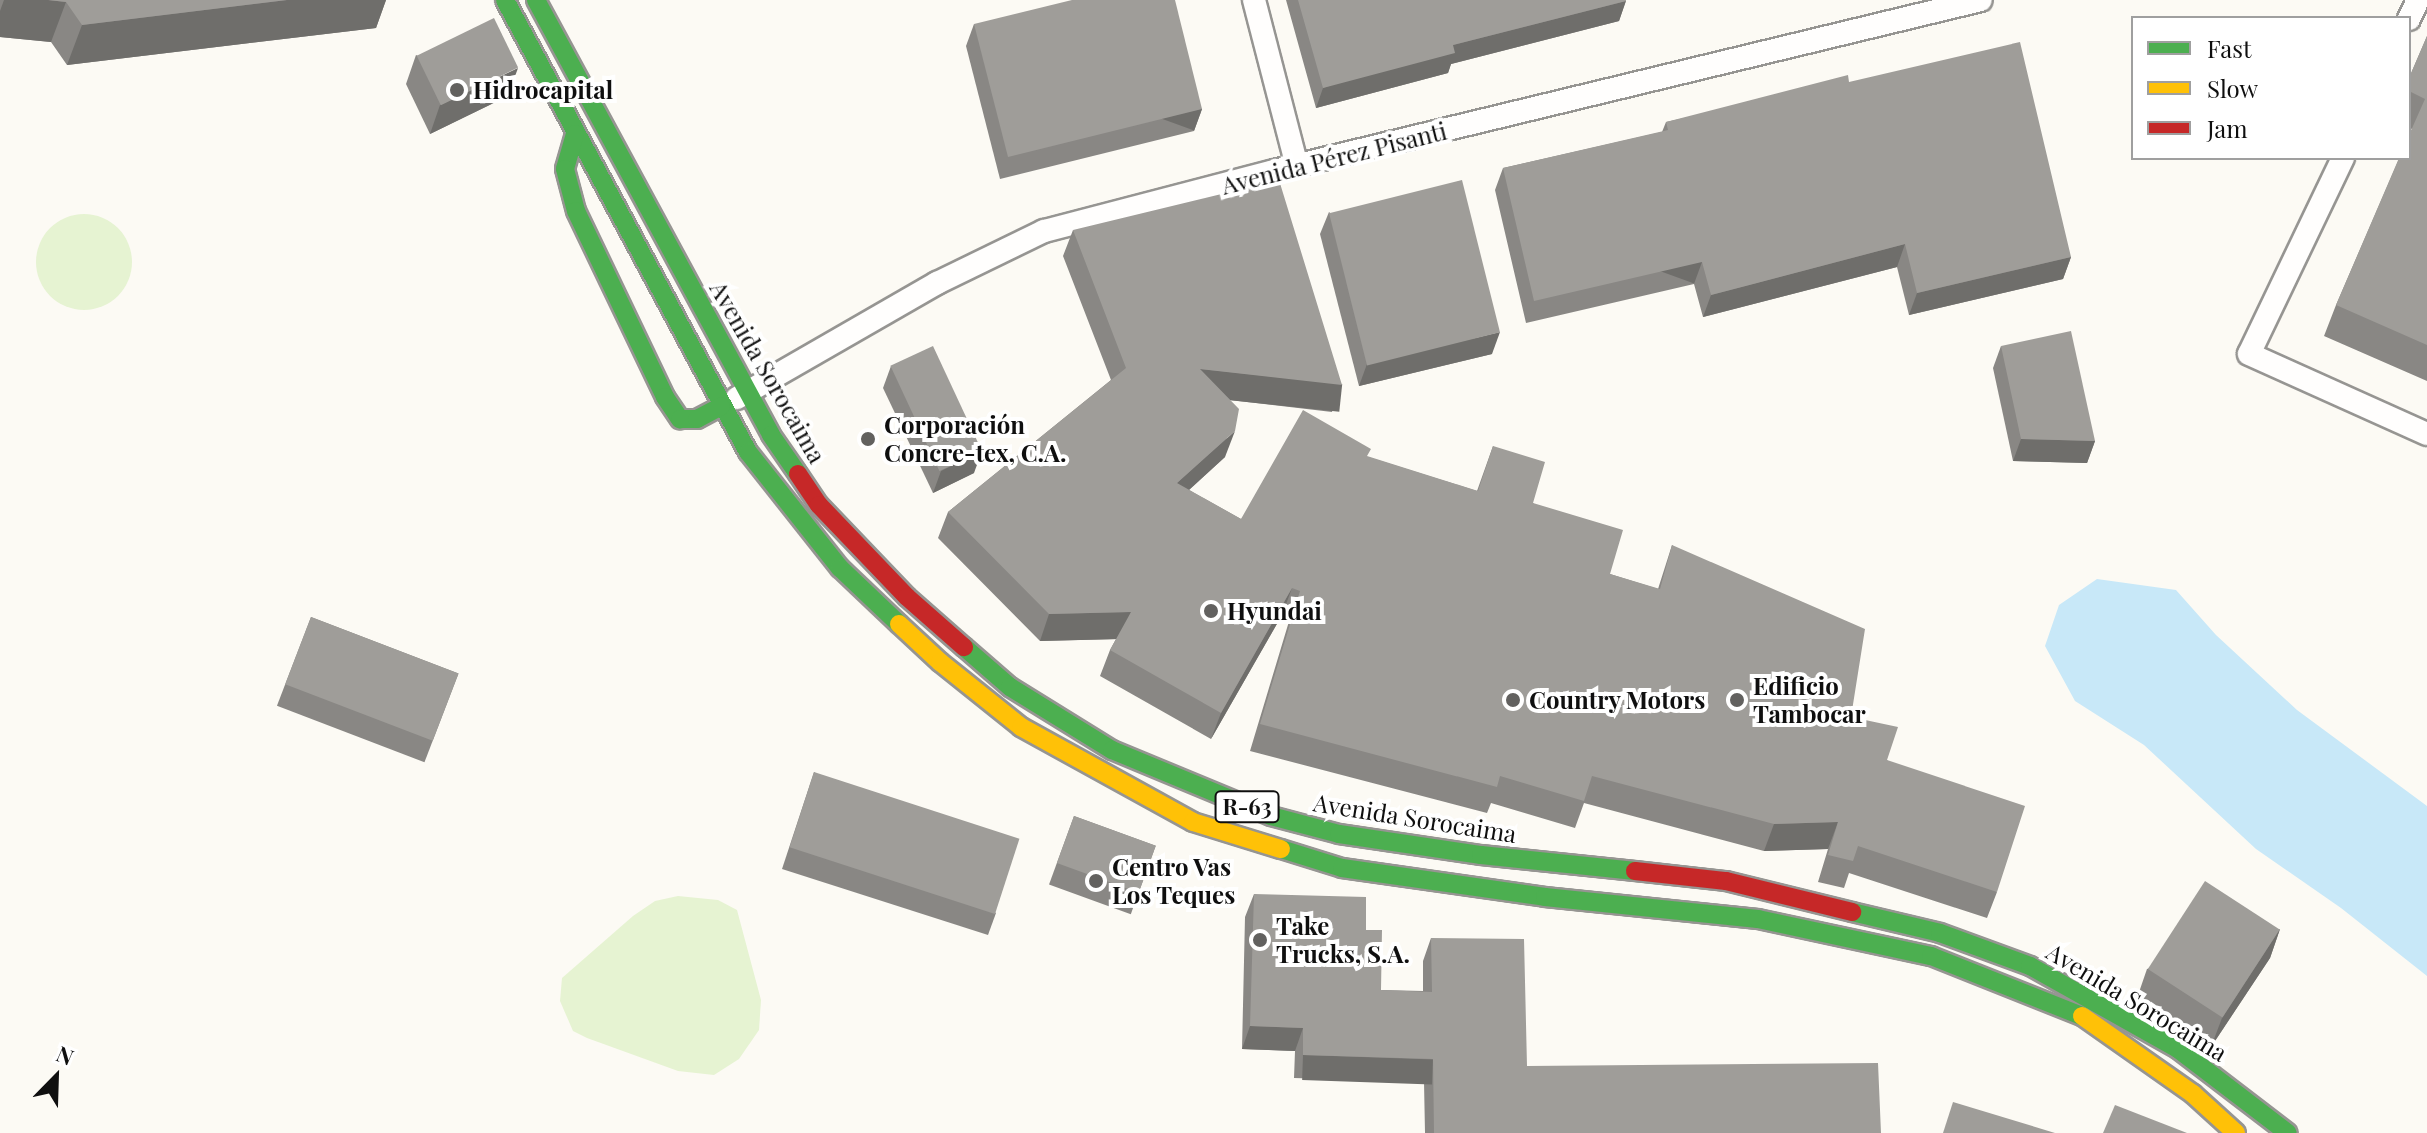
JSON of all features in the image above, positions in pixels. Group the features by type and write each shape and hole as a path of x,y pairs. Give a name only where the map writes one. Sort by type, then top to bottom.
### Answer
{"main road":[{"name":"Avenida Sorocaima","path":"505,0 748,452 840,568 940,662 1021,727 1193,822 1342,868 1545,897 1758,919 1931,956 2028,992 2090,1020 2193,1094 2236,1133"},
{"name":"Avenida Sorocaima","path":"536,0 771,435 819,505 907,597 1010,687 1062,722 1126,756 1211,794 1271,816 1339,834 1481,855 1726,881 1791,894 1940,933 2030,966 2130,1020 2199,1064 2288,1133"},
{"path":"575,134 565,169 576,211 665,397 680,419 697,419 721,406"},
{"path":"1931,956 1940,933"}],"street":[{"path":"1254,0 1297,166"},
{"name":"Avenida Pérez Pisanti","path":"721,406 937,283 1044,231 1297,166 1981,0"},
{"path":"2342,160 2249,354 2427,434"}],"green space":[{"path":"84,214 102,218 118,228 128,244 132,262 128,280 118,296 102,306 84,310 66,306 50,296 40,280 36,262 40,244 50,228 66,218"},
{"path":"678,896 718,900 737,910 761,1000 759,1030 739,1059 714,1075 678,1071 587,1038 573,1031 560,1001 562,978 633,916 655,901"}],"water":[{"path":"2097,579 2176,590 2216,635 2297,710 2427,806 2427,976 2341,908 2256,849 2144,745 2075,701 2045,646 2059,605"}],"building":[{"path":"48,0 287,0 82,25 66,2"},
{"path":"1072,0 1175,0 1202,109 1008,157 974,24"},
{"path":"1298,0 1626,1 1453,45 1455,53 1323,88"},
{"path":"494,18 518,67 441,105 417,56"},
{"path":"2427,36 2427,345 2336,305 2398,160 2411,160 2411,130 2425,99 2411,92 2411,73"},
{"path":"2020,42 2071,257 1917,293 1905,244 1711,295 1702,262 1534,301 1503,168 1668,130 1666,122 1848,75 1849,82"},
{"path":"1279,180 1342,385 1200,369 1239,409 1235,431 1177,483 1241,519 1303,410 1371,449 1367,456 1478,491 1493,446 1545,462 1533,503 1623,530 1610,574 1660,589 1672,545 1865,629 1851,717 1898,727 1887,760 2025,806 1997,892 1858,846 1853,861 1828,855 1838,822 1774,824 1592,776 1584,801 1500,776 1497,787 1260,724 1300,591 1292,588 1221,713 1110,650 1131,612 1049,614 948,512 1126,368 1073,230"},
{"path":"1462,180 1500,332 1367,365 1329,213"},
{"path":"2071,331 2095,441 2021,439 2001,346"},
{"path":"933,346 982,451 939,471 890,366"},
{"path":"311,617 459,674 433,741 285,684"},
{"path":"814,772 1019,839 995,914 790,847"},
{"path":"1074,816 1156,846 1139,893 1057,863"},
{"path":"2205,881 2280,929 2222,1018 2148,969"},
{"path":"1254,894 1366,897 1366,930 1382,930 1381,990 1432,992 1431,938 1524,939 1527,1066 1878,1063 1881,1133 1434,1133 1433,1059 1303,1055 1303,1028 1250,1026"},
{"path":"1953,1102 2055,1133 1943,1133"},
{"path":"2115,1105 2187,1133 2103,1133"}],"traffic: fast":[{"path":"505,0 748,452 840,568 899,624"},
{"path":"536,0 771,435 798,474"},
{"path":"575,134 565,169 576,211 665,397 680,419 697,419 721,406"},
{"path":"964,647 1010,687 1112,750 1271,816 1339,834 1481,855 1635,871"},
{"path":"1281,849 1342,868 1545,897 1758,919 1931,956 2082,1016"},
{"path":"1852,912 1940,933 2030,966 2178,1049 2288,1133"}],"traffic: slow":[{"path":"899,624 940,662 1021,727 1193,822 1281,849"},
{"path":"2082,1016 2193,1094 2236,1133"}],"traffic: jam":[{"path":"798,474 819,505 907,597 964,647"},
{"path":"1635,871 1726,881 1852,912"}],"place":[{"name":"Hidrocapital","path":"457,90"},
{"name":"Corporación Concre-tex, C.A.","path":"868,439"},
{"name":"Hyundai","path":"1211,611"},
{"name":"Country Motors","path":"1513,700"},
{"name":"Edificio Tambocar","path":"1737,700"},
{"name":"Centro Vas Los Teques","path":"1096,881"},
{"name":"Take Trucks, S.A.","path":"1260,940"}]}
